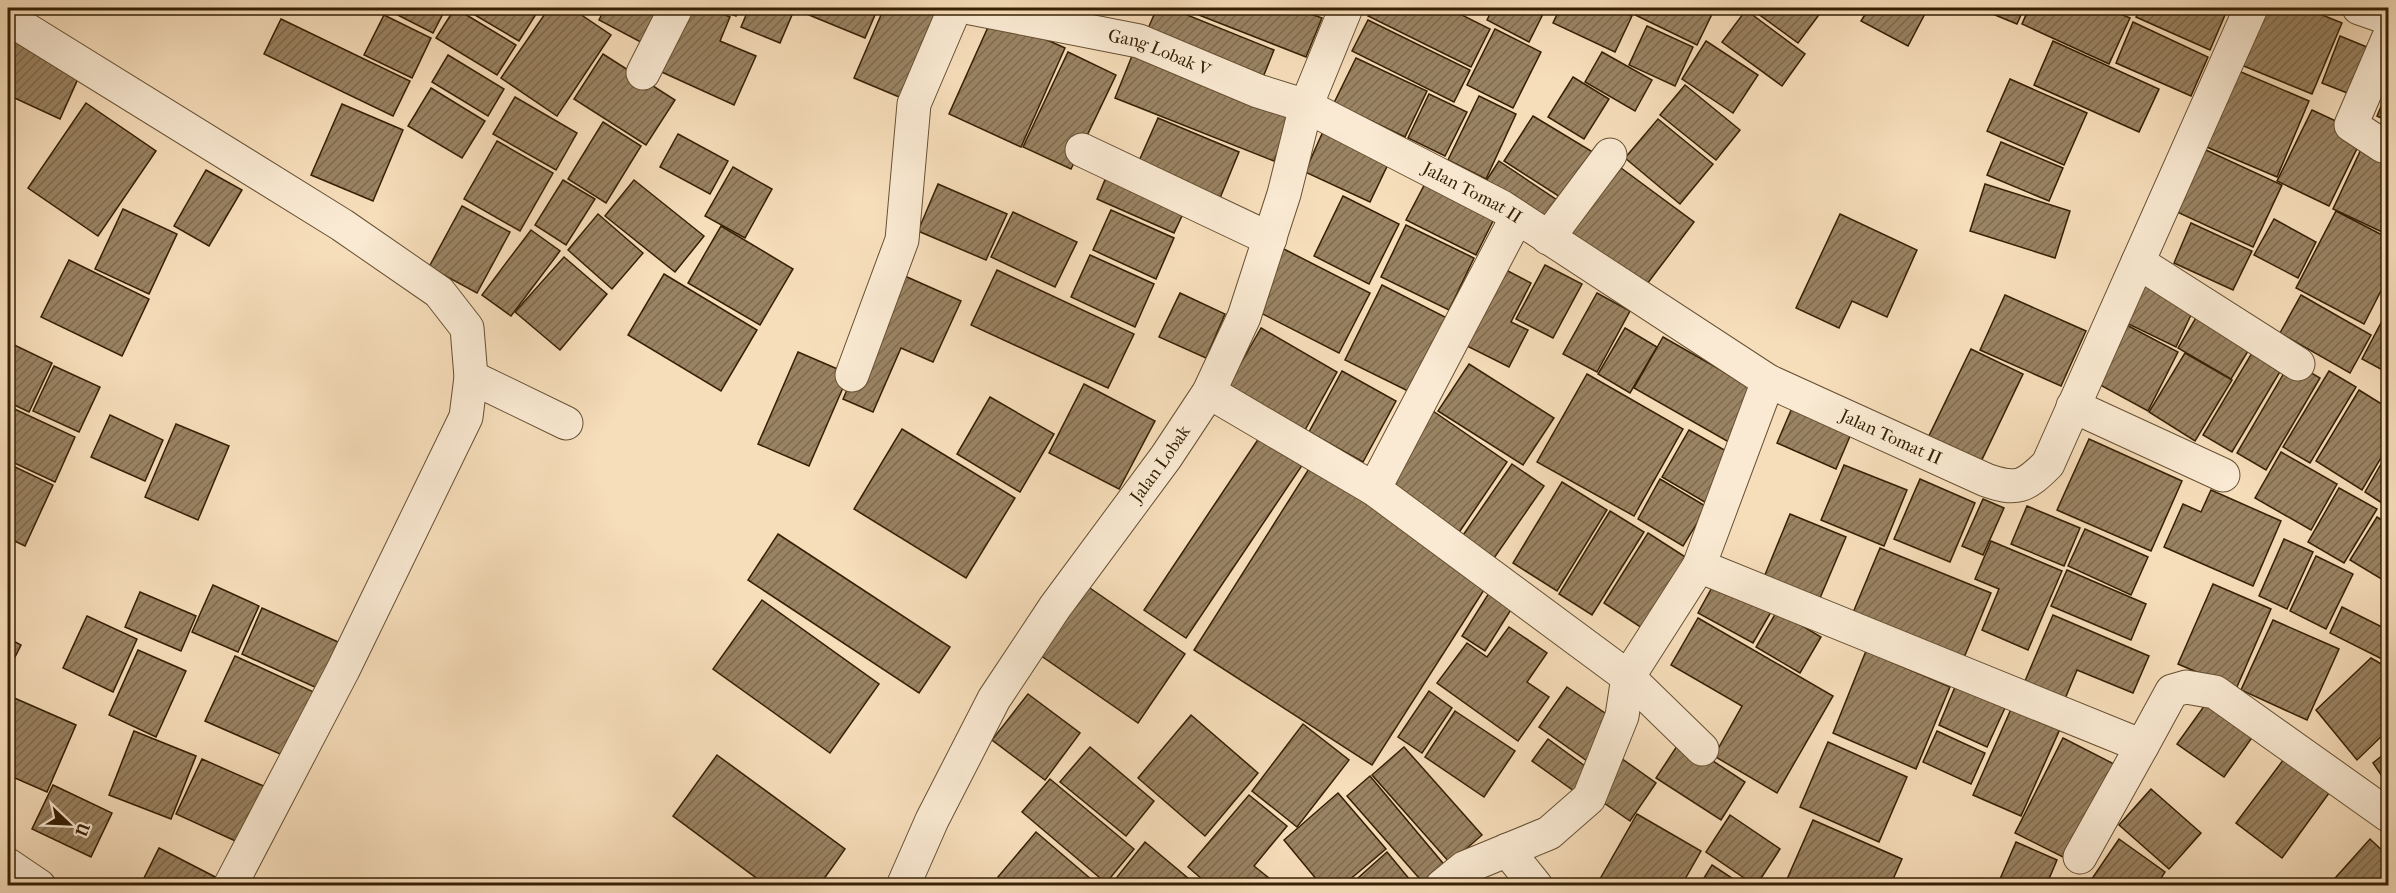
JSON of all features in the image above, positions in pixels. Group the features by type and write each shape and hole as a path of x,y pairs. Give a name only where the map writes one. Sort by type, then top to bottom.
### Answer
{"street":[{"path":"643,73 676,8"},
{"path":"852,375 902,240 914,104 954,8"},
{"name":"Gang Lobak V","path":"971,8 1139,41 1258,91 1306,106"},
{"name":"Jalan Tomat II","path":"1306,106 1502,207 1768,381 1986,480 2006,487 2022,486 2048,464 2251,8"},
{"path":"2360,8 2388,18"},
{"name":"Jalan Lobak","path":"903,885 932,820 994,699 1055,607 1166,457 1209,392 1244,318 1270,239 1306,106 1337,10"},
{"path":"8,18 342,225 440,292 467,328 471,377 466,417 343,670 230,885"},
{"path":"2383,146 2351,125 2388,39"},
{"path":"1082,150 1270,239"},
{"path":"1548,238 1610,155"},
{"path":"1374,489 1516,217"},
{"path":"2138,262 2298,364"},
{"path":"471,377 566,423"},
{"path":"1442,885 1464,868 1549,833 1589,798 1622,716 1628,677 1699,566 1768,381"},
{"path":"1209,392 1374,489 1628,677 1702,749"},
{"path":"2073,406 2223,475"},
{"path":"1699,566 2142,746"},
{"path":"2080,857 2172,692 2186,687 2215,692 2388,815"},
{"path":"1507,850 1516,885"},
{"path":"1507,850 1536,885"},
{"path":"8,865 39,885"}],"building":[{"path":"384,8 446,8 433,33"},
{"path":"455,8 516,45 497,75 436,38"},
{"path":"463,8 533,8 538,11 519,41"},
{"path":"549,8 571,8 611,35 557,116 501,78"},
{"path":"605,8 672,8 652,48 599,20"},
{"path":"679,8 708,8 730,17 720,41 756,56 734,105 653,68"},
{"path":"717,8 740,8 736,16"},
{"path":"749,8 795,8 780,43 741,27"},
{"path":"798,8 878,8 865,38 797,10"},
{"path":"884,8 951,8 911,102 854,78"},
{"path":"1157,8 1170,8 1274,50 1259,87 1143,40"},
{"path":"1181,8 1294,8 1322,18 1306,57"},
{"path":"1373,8 1448,8 1490,29 1471,67 1368,16"},
{"path":"1493,8 1546,8 1529,42 1487,20"},
{"path":"1560,8 1613,8 1632,16 1615,52 1553,23"},
{"path":"1621,8 1715,8 1697,45"},
{"path":"1750,8 1824,8 1798,43"},
{"path":"1869,8 1928,8 1908,46 1861,21"},
{"path":"1978,8 2024,8 2017,24"},
{"path":"2029,8 2106,8 2130,18 2109,64 2022,24"},
{"path":"2140,8 2228,8 2210,50 2136,17"},
{"path":"2257,8 2305,8 2342,23 2312,94 2234,62"},
{"path":"1746,10 1805,54 1782,86 1722,42"},
{"path":"384,15 431,38 412,78 364,55"},
{"path":"993,16 1065,48 1021,147 949,114"},
{"path":"281,19 410,81 393,116 264,54"},
{"path":"1368,20 1470,70 1454,102 1352,51"},
{"path":"2133,22 2208,57 2191,96 2116,63"},
{"path":"1647,26 1693,47 1675,86 1629,65"},
{"path":"1495,29 1541,52 1513,108 1467,85"},
{"path":"2340,36 2379,52 2360,98 2322,83"},
{"path":"8,38 81,72 60,119 8,95"},
{"path":"1706,41 1758,75 1733,113 1682,79"},
{"path":"2053,41 2159,89 2139,132 2034,85"},
{"path":"1136,46 1295,110 1274,161 1115,98"},
{"path":"1068,52 1116,75 1071,169 1023,147"},
{"path":"1602,52 1652,80 1635,111 1585,82"},
{"path":"603,54 675,100 646,145 574,99"},
{"path":"448,55 504,89 488,116 432,82"},
{"path":"1356,58 1427,91 1405,137 1334,103"},
{"path":"2227,66 2309,101 2277,177 2195,142"},
{"path":"1573,77 1609,99 1584,139 1548,117"},
{"path":"2010,79 2087,113 2064,165 1987,131"},
{"path":"1685,85 1740,130 1716,160 1660,115"},
{"path":"431,88 485,121 462,158 408,126"},
{"path":"2388,90 2388,121 2377,116"},
{"path":"1429,94 1467,112 1445,156 1408,138"},
{"path":"1479,96 1516,114 1486,179 1448,160"},
{"path":"515,97 577,133 556,170 493,134"},
{"path":"86,103 156,151 98,236 28,188"},
{"path":"342,104 403,130 373,201 311,175"},
{"path":"2312,110 2364,134 2329,206 2277,181"},
{"path":"1533,116 1601,157 1571,204 1504,161"},
{"path":"1158,118 1239,152 1220,198 1138,163"},
{"path":"1658,119 1713,164 1680,204 1625,158"},
{"path":"603,122 641,146 606,203 568,179"},
{"path":"1325,127 1391,158 1370,202 1305,172"},
{"path":"678,134 728,161 710,194 660,167"},
{"path":"497,141 553,173 520,231 464,199"},
{"path":"2365,141 2388,152 2388,217 2382,232 2333,209"},
{"path":"2001,142 2063,168 2049,201 1987,175"},
{"path":"2193,144 2282,185 2253,247 2164,206"},
{"path":"1499,161 1566,206 1549,232 1482,187"},
{"path":"1617,165 1694,222 1644,288 1568,232"},
{"path":"733,167 772,189 745,238 705,216"},
{"path":"206,170 242,190 209,246 174,226"},
{"path":"1109,170 1187,205 1174,233 1097,199"},
{"path":"1429,176 1498,211 1476,255 1406,220"},
{"path":"563,180 595,199 566,245 535,225"},
{"path":"634,180 704,236 675,272 605,216"},
{"path":"938,184 1007,214 986,260 918,231"},
{"path":"1985,184 2070,211 2055,258 1970,231"},
{"path":"1343,196 1399,224 1369,284 1314,256"},
{"path":"462,206 510,232 477,293 429,267"},
{"path":"123,209 177,234 149,294 95,269"},
{"path":"1111,210 1174,238 1156,279 1093,250"},
{"path":"2336,211 2388,238 2388,277 2364,324 2296,288"},
{"path":"1013,212 1077,242 1055,287 991,257"},
{"path":"598,214 643,253 612,289 568,250"},
{"path":"1840,214 1917,250 1887,317 1852,301 1839,328 1796,308"},
{"path":"2274,219 2316,242 2298,278 2254,255"},
{"path":"2191,223 2252,251 2233,290 2174,263"},
{"path":"1406,225 1474,258 1449,310 1381,277"},
{"path":"721,226 793,269 760,325 688,283"},
{"path":"531,230 560,251 511,316 482,295"},
{"path":"1280,247 1370,293 1339,353 1249,307"},
{"path":"1090,255 1154,284 1135,327 1071,297"},
{"path":"564,257 607,294 560,350 515,312"},
{"path":"69,260 149,299 122,356 41,317"},
{"path":"1545,265 1582,284 1553,338 1516,319"},
{"path":"1504,269 1531,283 1511,322 1528,330 1509,367 1465,345"},
{"path":"997,270 1134,334 1108,388 971,325"},
{"path":"2136,272 2197,302 2176,347 2114,317"},
{"path":"898,273 961,301 933,362 901,348 873,412 843,399"},
{"path":"664,274 757,330 721,391 628,335"},
{"path":"1382,285 1447,318 1410,392 1345,360"},
{"path":"1180,293 1225,314 1206,358 1159,337"},
{"path":"1597,293 1630,311 1597,372 1563,354"},
{"path":"2005,295 2086,331 2061,386 1980,350"},
{"path":"2301,295 2371,335 2350,373 2280,333"},
{"path":"2203,306 2256,338 2231,379 2178,348"},
{"path":"2382,321 2388,324 2388,373 2362,359"},
{"path":"2121,322 2178,352 2148,411 2091,380"},
{"path":"1261,328 1337,372 1305,430 1228,386"},
{"path":"1625,328 1657,347 1630,393 1598,374"},
{"path":"1663,337 1763,394 1734,445 1634,388"},
{"path":"8,342 52,363 29,412 8,402"},
{"path":"2258,343 2287,360 2232,452 2203,435"},
{"path":"1971,349 2023,374 1977,470 1925,444"},
{"path":"798,352 849,374 809,466 758,444"},
{"path":"2185,353 2232,380 2195,441 2149,412"},
{"path":"2291,361 2320,378 2266,470 2237,453"},
{"path":"1469,364 1554,418 1523,465 1438,411"},
{"path":"54,366 100,387 79,432 33,411"},
{"path":"1342,371 1396,401 1363,462 1309,432"},
{"path":"2329,371 2356,387 2310,463 2283,447"},
{"path":"1587,374 1683,429 1634,516 1537,462"},
{"path":"1084,384 1155,421 1119,489 1049,453"},
{"path":"2359,390 2388,408 2388,446 2362,490 2316,461"},
{"path":"990,397 1054,434 1020,492 957,454"},
{"path":"8,406 75,437 55,482 8,460"},
{"path":"1792,408 1851,434 1836,469 1777,443"},
{"path":"1433,411 1507,462 1458,534 1384,485"},
{"path":"110,415 163,440 145,481 91,457"},
{"path":"176,424 229,446 198,520 145,497"},
{"path":"902,429 1015,498 966,578 854,509"},
{"path":"1265,429 1307,458 1186,638 1144,610"},
{"path":"1689,430 1735,456 1708,504 1662,477"},
{"path":"2089,439 2182,481 2151,551 2057,510"},
{"path":"2281,452 2337,484 2311,530 2255,498"},
{"path":"2388,452 2388,507 2365,492"},
{"path":"1312,464 1491,579 1372,765 1194,650"},
{"path":"1512,464 1544,486 1492,561 1461,538"},
{"path":"1844,465 1907,490 1884,546 1821,520"},
{"path":"13,466 53,485 25,546 8,538 8,478"},
{"path":"1660,479 1707,507 1683,546 1638,519"},
{"path":"1920,479 1975,503 1950,562 1894,539"},
{"path":"1562,482 1607,510 1557,591 1513,563"},
{"path":"2339,488 2377,509 2344,563 2308,542"},
{"path":"2211,490 2281,521 2253,586 2164,547 2183,504 2201,512"},
{"path":"1983,499 2004,508 1983,555 1962,546"},
{"path":"2027,506 2080,528 2064,566 2011,544"},
{"path":"1610,511 1644,532 1592,615 1559,594"},
{"path":"1790,514 1846,537 1817,605 1762,582"},
{"path":"2377,517 2388,524 2388,583 2350,560"},
{"path":"2085,529 2148,557 2131,595 2068,566"},
{"path":"1648,533 1690,560 1645,630 1604,603"},
{"path":"778,534 950,647 919,693 748,580"},
{"path":"2284,539 2313,552 2287,609 2259,596"},
{"path":"1991,541 2062,571 2028,650 1982,630 1999,589 1975,579"},
{"path":"1880,548 1991,593 1963,660 1852,615"},
{"path":"2316,556 2353,574 2326,629 2290,611"},
{"path":"2067,570 2146,604 2131,640 2051,606"},
{"path":"1715,582 1771,612 1753,643 1698,613"},
{"path":"2213,584 2271,609 2236,689 2178,664"},
{"path":"213,585 259,606 238,652 192,632"},
{"path":"1087,586 1185,654 1138,723 1040,655"},
{"path":"140,592 196,616 181,651 125,627"},
{"path":"1489,593 1512,608 1485,651 1462,636"},
{"path":"762,600 879,684 830,753 713,669"},
{"path":"2342,607 2388,630 2388,662 2330,633"},
{"path":"262,608 338,642 317,688 242,654"},
{"path":"1777,611 1821,637 1800,673 1756,647"},
{"path":"2053,615 2149,656 2133,693 2077,670 2062,706 2022,688"},
{"path":"87,616 137,639 113,692 63,668"},
{"path":"1698,618 1833,696 1777,793 1714,756 1742,706 1671,665"},
{"path":"2273,620 2339,649 2307,720 2241,690"},
{"path":"1509,627 1547,653 1527,682 1549,697 1518,741 1437,683 1467,643 1487,657"},
{"path":"8,638 21,645 8,671"},
{"path":"138,650 186,671 156,737 109,715"},
{"path":"1866,651 1950,687 1916,769 1833,733"},
{"path":"235,656 316,693 287,757 205,721"},
{"path":"2371,658 2388,668 2388,730 2357,760 2316,710"},
{"path":"1567,687 1618,722 1590,763 1539,727"},
{"path":"1955,687 2005,708 1987,747 1939,725"},
{"path":"1429,691 1452,708 1422,753 1398,737"},
{"path":"1028,694 1080,733 1045,780 992,740"},
{"path":"12,697 76,725 47,792 8,775 8,706"},
{"path":"2210,698 2256,732 2224,777 2177,744"},
{"path":"2012,707 2060,729 2021,816 1973,795"},
{"path":"1455,711 1515,751 1484,797 1425,757"},
{"path":"1191,715 1258,773 1205,836 1138,778"},
{"path":"1303,724 1349,760 1297,827 1252,791"},
{"path":"134,731 196,756 171,819 109,795"},
{"path":"1937,731 1985,753 1971,784 1923,762"},
{"path":"2063,738 2114,764 2067,859 2015,833"},
{"path":"1548,739 1596,774 1581,796 1532,761"},
{"path":"1681,740 1745,782 1721,820 1656,778"},
{"path":"1828,742 1907,777 1879,842 1800,807"},
{"path":"1090,747 1154,801 1126,836 1060,782"},
{"path":"1404,747 1482,835 1450,863 1372,775"},
{"path":"2388,751 2388,785 2373,763"},
{"path":"717,755 845,849 819,886 767,886 673,816"},
{"path":"2287,755 2332,789 2282,858 2236,823"},
{"path":"1621,758 1656,783 1630,821 1594,796"},
{"path":"202,759 268,788 242,844 176,814"},
{"path":"1370,776 1447,868 1426,886 1347,796"},
{"path":"1050,779 1134,849 1106,883 1022,812"},
{"path":"53,785 112,813 91,857 32,829"},
{"path":"2151,789 2201,833 2169,869 2119,825"},
{"path":"1338,793 1386,849 1342,886 1322,886 1284,840"},
{"path":"1249,795 1287,826 1254,866 1279,886 1210,886 1188,867"},
{"path":"1637,814 1701,851 1681,886 1596,886"},
{"path":"1730,815 1780,849 1756,886 1706,852"},
{"path":"1813,820 1902,859 1890,886 1784,886"},
{"path":"1036,832 1099,886 1008,886 998,877"},
{"path":"2119,839 2165,872 2156,886 2087,886"},
{"path":"2370,839 2388,856 2388,886 2328,886"},
{"path":"1145,842 1195,884 1194,886 1110,886"},
{"path":"2016,842 2057,860 2046,886 1997,886"},
{"path":"159,848 225,882 224,886 140,886"},
{"path":"1387,852 1415,886 1349,886"},
{"path":"1712,865 1744,886 1699,886"}]}
